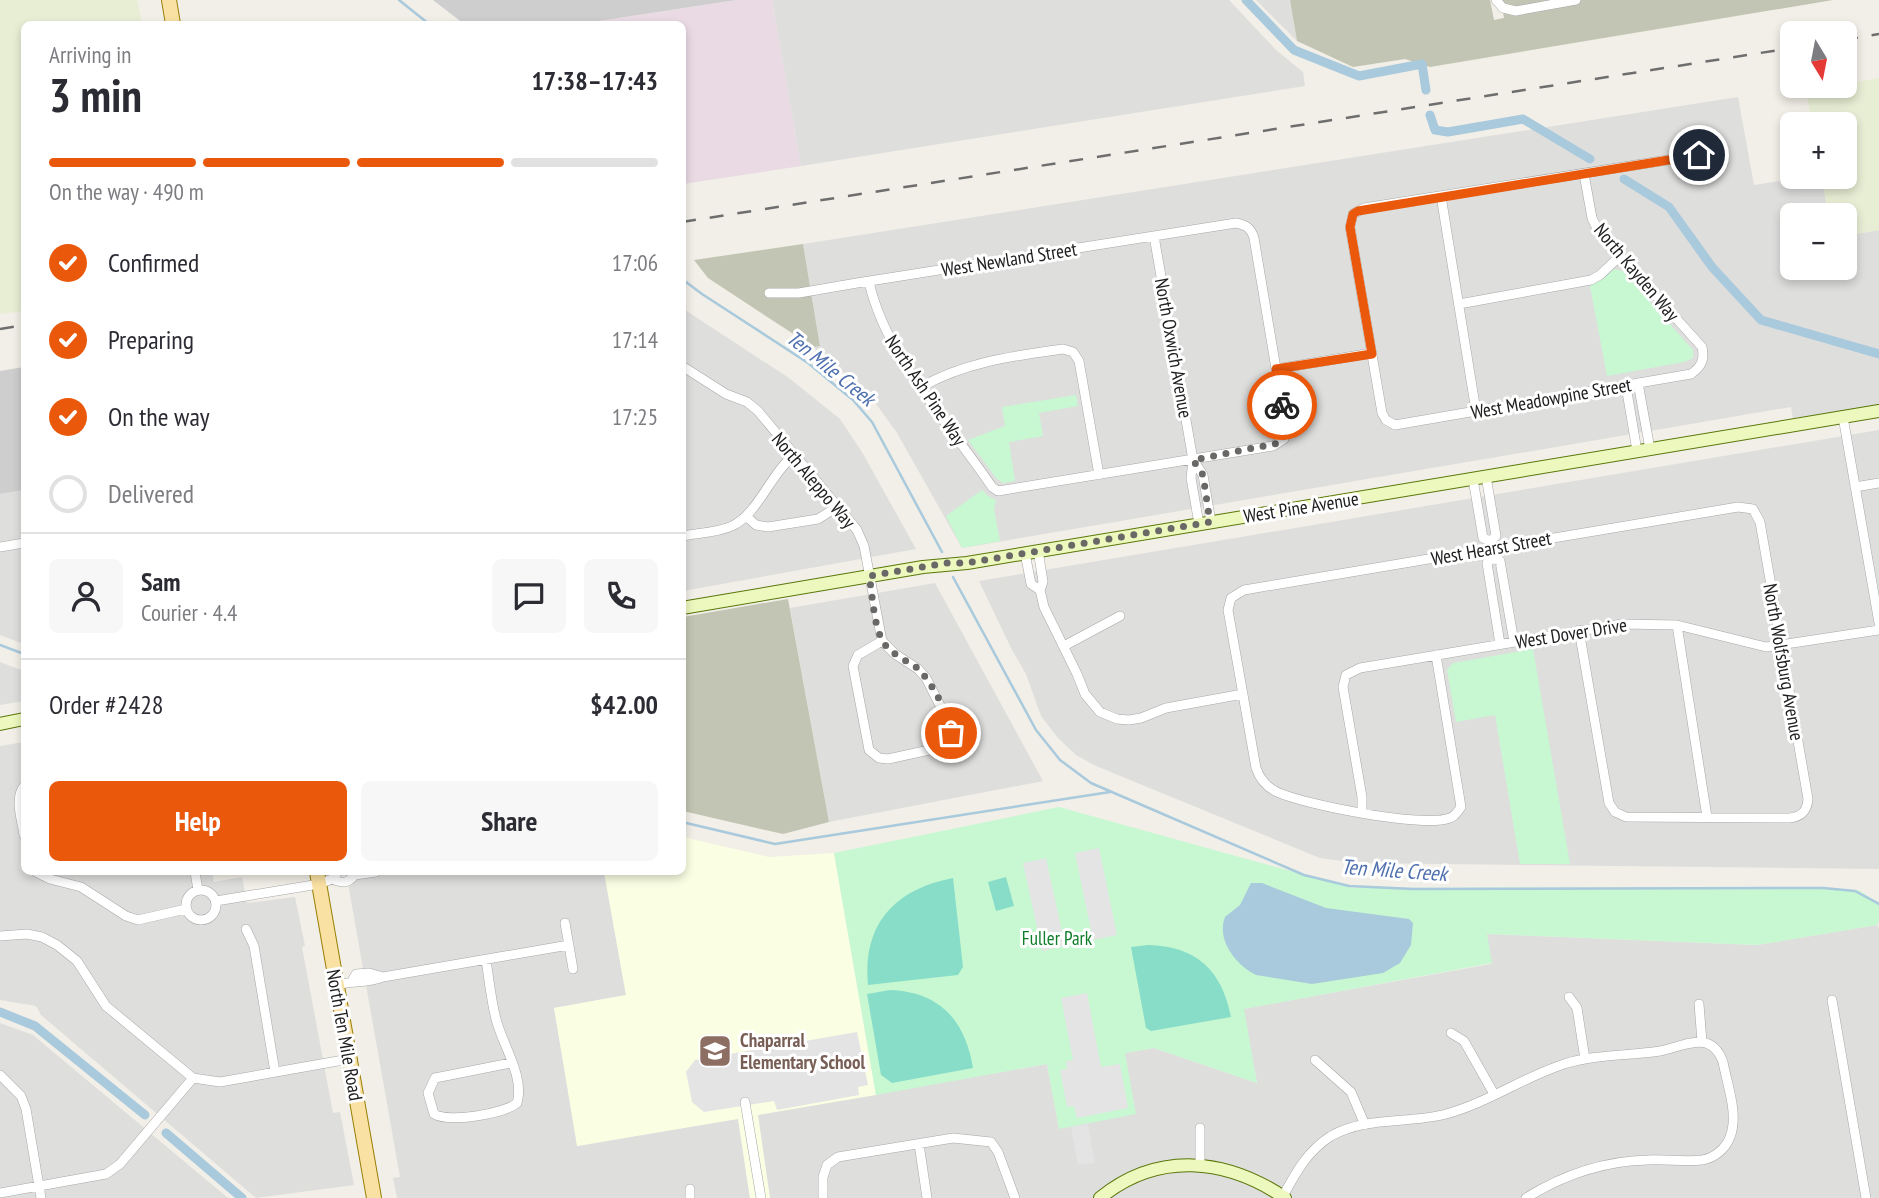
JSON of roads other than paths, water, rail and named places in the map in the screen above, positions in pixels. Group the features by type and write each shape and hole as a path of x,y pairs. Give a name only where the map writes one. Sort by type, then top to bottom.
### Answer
{"main road":[{"path":"169,0 172,21"},
{"name":"North Ten Mile Road","path":"327,876 336,985 374,1198"}],"street":[{"path":"1499,4 1516,11 1576,0"},
{"path":"921,387 939,377 984,361 1063,349 1073,352 1079,361 1099,475 1273,446 1283,439 1286,428 1276,369 1372,354 1350,227 1353,214 1364,208 1699,155 1713,155 1723,164"},
{"name":"North Kayden Way","path":"1584,174 1594,226 1702,347 1702,363"},
{"path":"1441,196 1476,411"},
{"name":"West Newland Street","path":"769,293 799,293 1236,223 1249,228 1254,238 1276,369"},
{"name":"North Oxwich Avenue","path":"1154,236 1193,460 1203,475 1205,523"},
{"path":"1459,304 1581,283 1600,275 1620,256"},
{"name":"North Ash Pine Way","path":"869,282 873,300 894,349 992,487 998,491 1099,475"},
{"name":"West Meadowpine Street","path":"1372,354 1382,413 1395,425 1691,374 1702,363"},
{"name":"North Aleppo Way","path":"686,369 726,394 747,402 758,411 857,530 861,538 882,640"},
{"path":"1638,383 1643,450"},
{"path":"1626,386 1643,450"},
{"name":"West Pine Avenue","path":"686,607 1879,411"},
{"path":"1843,417 1879,623"},
{"path":"686,535 725,528 746,516 784,463 794,455"},
{"path":"1486,476 1496,536 1487,563 1500,644"},
{"path":"1473,479 1483,538 1500,561 1514,642"},
{"path":"1855,487 1879,483"},
{"path":"746,516 756,525 768,527 818,519 837,507"},
{"name":"West Hearst Street","path":"1243,694 1228,610 1231,598 1244,590 1738,507 1753,509"},
{"name":"North Wolfsburg Avenue","path":"1707,817 1789,818 1803,814 1808,807 1760,522 1753,509"},
{"path":"0,547 21,544"},
{"path":"1032,552 1043,582 1040,590 1044,607 1085,694 1100,712 1117,719 1129,720 1166,708 1243,694 1256,768 1261,779 1277,792 1322,806 1435,820 1455,815 1461,807 1436,656"},
{"path":"1064,646 1120,616"},
{"name":"West Dover Drive","path":"1362,813 1362,797 1343,687 1346,675 1360,668 1622,624 1677,625 1766,647 1879,630"},
{"path":"1579,630 1609,803 1615,812 1626,817 1707,817 1677,625"},
{"path":"882,640 926,678 950,722 950,737 943,747 888,759 874,755 867,744 853,666 858,655 882,640"},
{"path":"0,724 21,720"},
{"path":"21,794 21,815"},
{"path":"43,875 81,887 126,916 138,920 186,909"},
{"path":"196,875 198,890"},
{"path":"216,901 327,876 341,883 349,882 352,875"},
{"path":"198,890 211,893 216,901 215,911 202,920 192,918 185,904 189,894 198,890"},
{"path":"565,923 573,969"},
{"path":"246,929 254,946 275,1072"},
{"path":"0,936 27,934 42,937 57,945 77,961 106,1006 193,1078 220,1082 349,1059"},
{"path":"336,985 352,981 358,984 383,977 569,946"},
{"path":"486,960 495,1017 511,1063 518,1092 517,1103 507,1109 450,1119 438,1116 431,1108 431,1083 442,1075 511,1063"},
{"path":"1569,998 1577,1008 1585,1059"},
{"path":"1832,1000 1866,1198"},
{"path":"1699,1004 1702,1042"},
{"path":"1451,1033 1464,1041 1493,1094"},
{"path":"1104,1197 1126,1180 1146,1172 1168,1167 1200,1166 1230,1170 1283,1197 1301,1164 1314,1149 1339,1132 1365,1125 1457,1111 1539,1073 1585,1059 1659,1051 1702,1042 1713,1046 1720,1053 1733,1115 1731,1135 1720,1151 1703,1160 1649,1160 1597,1166 1562,1178 1526,1198"},
{"path":"1315,1060 1351,1091 1365,1125"},
{"path":"0,1075 21,1096 26,1109 41,1198"},
{"path":"0,1192 106,1174 120,1164 193,1078"},
{"path":"745,1102 761,1198"},
{"path":"1200,1128 1200,1166"},
{"path":"823,1198 823,1177 827,1165 838,1157 962,1137 991,1142 998,1152 1015,1198"},
{"path":"919,1144 928,1198"}],"water":[{"path":"1251,883 1262,883 1326,908 1409,919 1413,923 1411,945 1400,963 1383,973 1312,984 1256,975 1235,958 1223,934 1225,917 1240,905"}],"waterway":[{"name":"Ten Mile Creek","path":"399,0 425,21"},
{"path":"1246,0 1294,50 1359,76 1422,64 1426,90"},
{"path":"1430,115 1435,130 1448,132 1523,119 1590,159"},
{"path":"1624,179 1669,207 1712,267 1761,320 1879,354"},
{"name":"Ten Mile Creek","path":"686,282 808,363 853,400 872,422 942,552"},
{"name":"Ten Mile Creek","path":"953,577 1036,730 1060,760 1091,783 1304,875 1349,886 1413,889 1823,888 1855,891 1879,904"},
{"path":"0,645 21,653"},
{"path":"686,823 775,844 1110,792"},
{"path":"0,1012 35,1026 145,1115"},
{"path":"166,1133 242,1198"}],"railway":[{"path":"1857,38 1879,34"},
{"path":"686,221 1780,50"},
{"path":"0,329 21,326"}],"place":[{"name":"Chaparral Elementary School","path":"715,1051"}],"park label":[{"name":"Fuller Park","path":"1057,938"}]}
